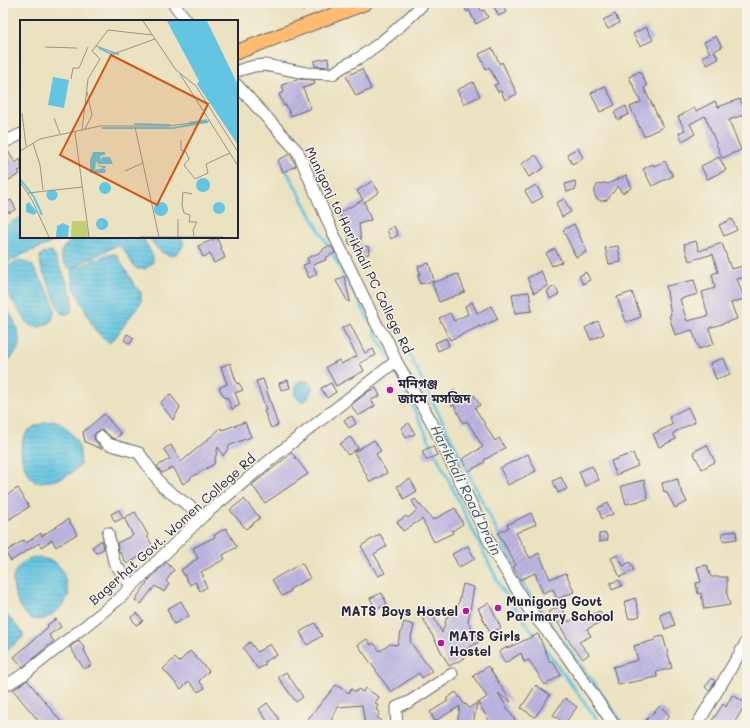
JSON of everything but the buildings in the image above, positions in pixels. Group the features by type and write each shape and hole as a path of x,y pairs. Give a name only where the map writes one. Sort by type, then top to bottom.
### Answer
{"main road":[{"path":"238,52 365,3"}],"street":[{"path":"173,3 185,20"},
{"path":"238,71 254,66 265,65 306,73 333,74 341,66 361,57 404,24 424,3"},
{"name":"Munigonj to Harikhali PC College Rd","path":"238,86 298,152 333,233 378,327 388,342 396,361 431,421 496,553 528,608 566,655 614,725"},
{"path":"3,143 20,134"},
{"name":"Bagerhat Govt. Women College Rd","path":"3,687 38,664 119,599 203,516 274,456 396,361"},
{"path":"101,437 108,444 140,453 164,487 203,516"},
{"path":"108,533 114,562 131,586"},
{"path":"697,725 747,641"},
{"path":"397,725 397,707 409,702 452,674"}],"water":[{"path":"20,218 20,238 64,238 26,253 3,265 3,227"},
{"path":"77,238 144,238 153,257 153,262 145,269 137,269 124,250 118,245 70,269 62,259 61,254 65,246"},
{"path":"150,238 182,238 184,243 176,254 171,255 161,252 152,243"},
{"path":"52,251 72,296 73,302 71,312 66,314 61,313 41,267 40,255"},
{"path":"116,254 141,293 141,302 114,339 108,343 95,330 74,287 71,273 75,267 84,265 106,255"},
{"path":"20,260 32,265 50,295 55,310 51,322 38,328 29,325 5,290 3,284 3,271 10,265"},
{"path":"3,304 10,313 16,326 19,345 9,360 3,361"},
{"path":"300,381 311,383 312,388 308,398 304,402 295,396 296,384"},
{"path":"57,421 70,432 75,439 80,452 80,466 59,479 35,482 30,477 22,458 21,451 24,437 28,431 37,425"},
{"path":"34,557 50,560 58,565 63,574 68,593 66,600 56,612 46,618 37,620 31,618 21,608 17,601 13,585 13,578 17,569 23,563"},
{"path":"8,616 23,633 23,637 3,654 3,617"}],"waterway":[{"name":"Harikhali Road Drain","path":"285,168 371,324"},
{"name":"Harikhali Road Drain","path":"374,331 389,358"},
{"name":"Harikhali Road Drain","path":"406,348 516,569"},
{"name":"Harikhali Road Drain","path":"396,372 501,588 537,638"},
{"name":"Harikhali Road Drain","path":"519,576 525,588 624,725"},
{"name":"Harikhali Road Drain","path":"541,643 601,725"}],"place":[{"name":"মনিগঞ্জ জামে মসজিদ","path":"390,390"},
{"name":"Munigong Govt Parimary School","path":"498,608"},
{"name":"MATS Boys Hostel","path":"466,611"},
{"name":"MATS Girls Hostel","path":"441,643"}]}
